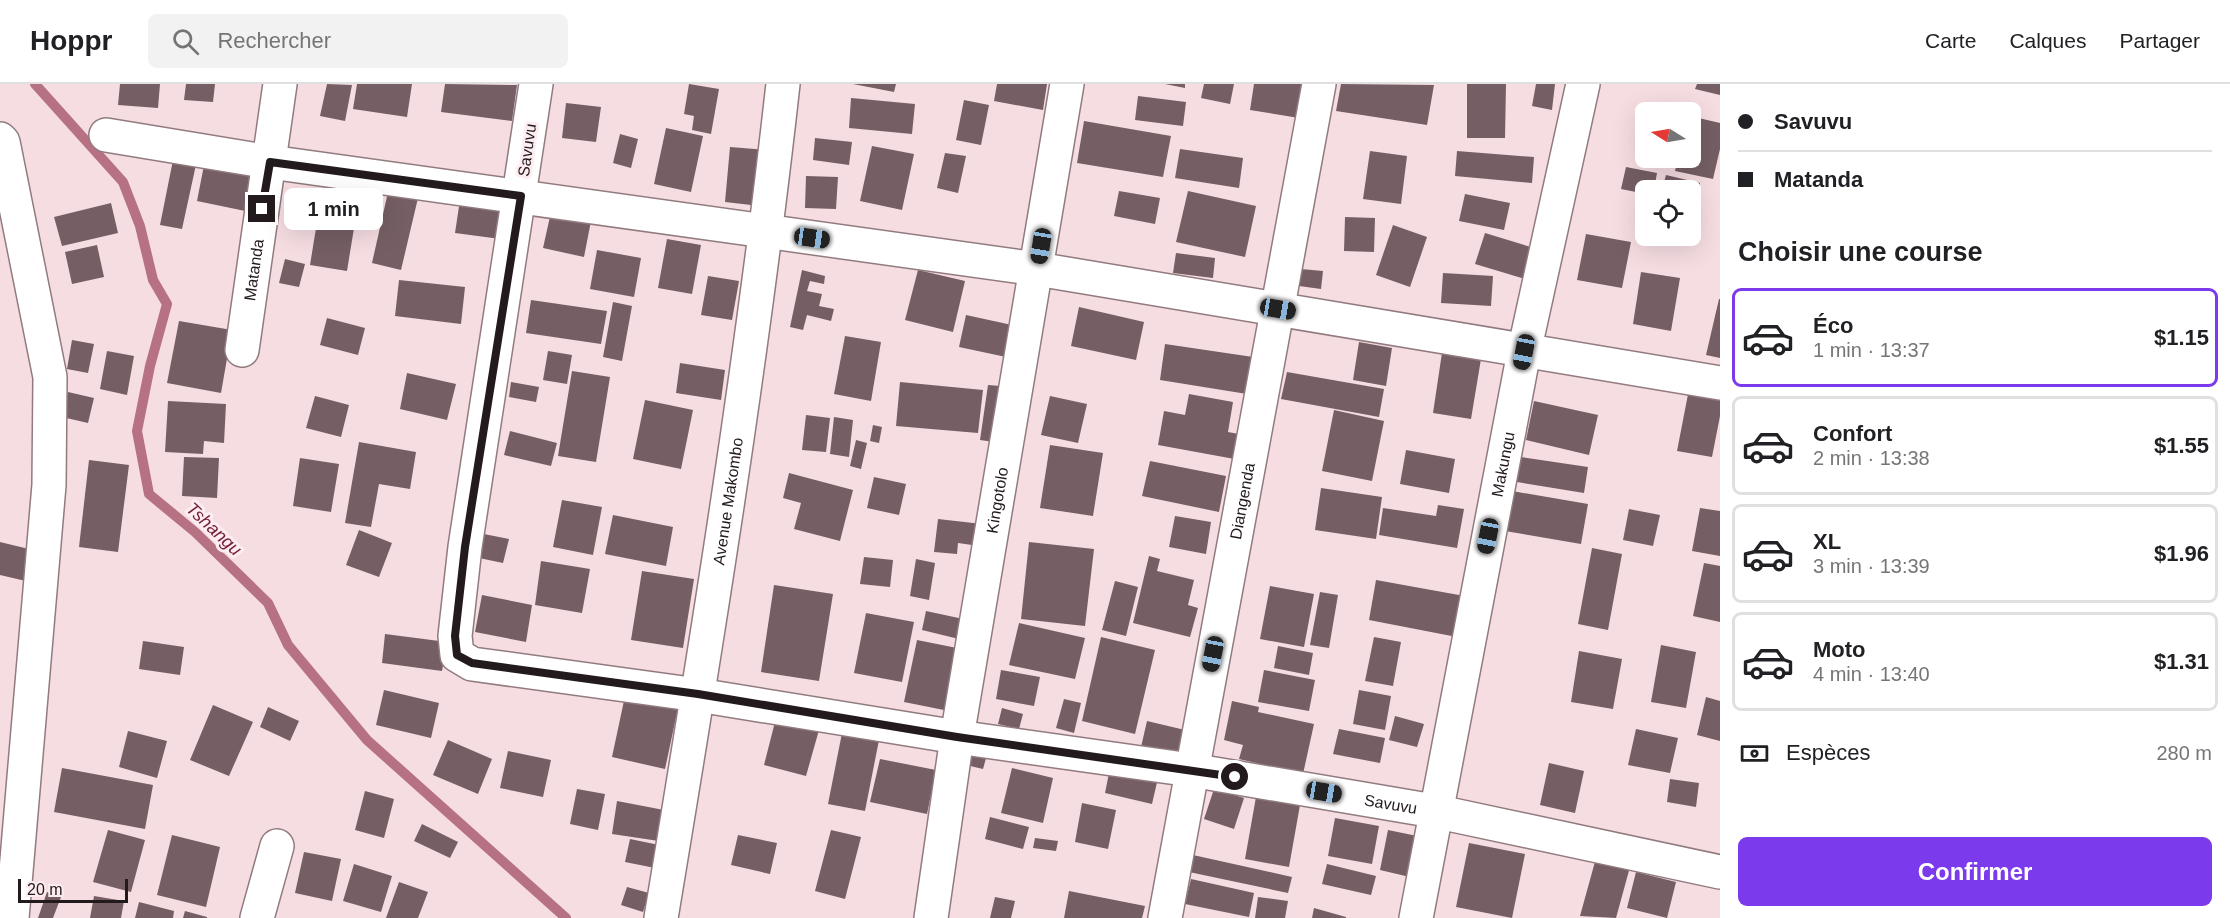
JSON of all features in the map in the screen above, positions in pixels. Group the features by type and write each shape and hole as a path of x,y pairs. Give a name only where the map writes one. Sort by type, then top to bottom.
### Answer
{"street":[{"name":"Matanda","path":"242,350 280,84"},
{"name":"Savuvu","path":"536,84 521,196 465,547 455,636 457,655 472,663 698,694 957,737 1191,770 1434,811 1720,872"},
{"name":"Avenue Makombo","path":"661,918 698,694 766,231 783,84"},
{"name":"Kingotolo","path":"931,918 957,737 1067,84"},
{"name":"Diangenda","path":"1165,918 1319,84"},
{"name":"Makungu","path":"1416,918 1434,811 1524,352 1583,84"},
{"path":"106,135 270,162 1037,269 1720,383"},
{"path":"0,139 3,142 24,236 50,377 49,485 12,918"},
{"path":"257,918 277,846"}],"building":[{"path":"120,84 160,84 158,108 118,105"},
{"path":"186,84 215,84 213,102 184,100"},
{"path":"327,84 352,85 345,121 320,116"},
{"path":"357,84 412,84 407,117 353,109"},
{"path":"445,84 517,85 512,121 441,112"},
{"path":"689,84 719,89 711,134 692,130 694,116 684,114"},
{"path":"853,84 896,84 894,92"},
{"path":"997,84 1047,84 1043,110 994,101"},
{"path":"1165,84 1185,84 1185,88"},
{"path":"1204,84 1234,84 1230,104 1201,98"},
{"path":"1254,84 1305,84 1299,118 1250,110"},
{"path":"1341,84 1434,85 1427,125 1336,111"},
{"path":"1467,84 1506,84 1505,138 1467,138"},
{"path":"1536,84 1555,84 1552,110 1532,106"},
{"path":"1697,84 1720,84 1720,95 1695,89"},
{"path":"1138,96 1186,102 1183,126 1135,120"},
{"path":"851,98 915,104 912,134 849,128"},
{"path":"964,100 989,105 981,145 956,140"},
{"path":"566,103 601,107 596,142 562,138"},
{"path":"1701,119 1720,123 1720,149 1713,179 1675,171 1676,168 1701,168"},
{"path":"1084,121 1171,136 1163,177 1077,163"},
{"path":"666,128 703,136 691,192 654,184"},
{"path":"620,134 638,139 631,168 613,163"},
{"path":"815,138 852,142 849,165 813,160"},
{"path":"872,146 914,154 902,210 860,201"},
{"path":"730,147 766,150 760,206 725,202"},
{"path":"1180,149 1243,158 1239,188 1175,178"},
{"path":"1370,151 1407,156 1401,204 1363,199"},
{"path":"1457,151 1534,157 1532,183 1455,176"},
{"path":"945,153 966,156 958,193 937,188"},
{"path":"174,155 197,160 182,229 160,225"},
{"path":"204,165 257,175 250,212 197,201"},
{"path":"1626,167 1657,173 1656,180 1635,180 1635,192 1621,189"},
{"path":"1666,175 1687,180 1665,180"},
{"path":"806,176 838,177 836,209 805,208"},
{"path":"1119,191 1160,198 1155,224 1114,216"},
{"path":"1188,191 1256,206 1245,257 1176,242"},
{"path":"388,192 418,198 401,270 372,263"},
{"path":"461,193 514,200 508,240 455,233"},
{"path":"1465,194 1510,203 1504,230 1459,221"},
{"path":"111,203 118,233 62,246 54,217"},
{"path":"551,212 591,221 584,257 543,248"},
{"path":"318,216 355,222 347,271 310,265"},
{"path":"1345,217 1375,218 1374,252 1344,251"},
{"path":"1393,225 1427,237 1410,287 1376,275"},
{"path":"1485,233 1534,248 1525,279 1475,264"},
{"path":"1586,234 1631,242 1622,288 1577,280"},
{"path":"667,239 701,245 692,294 658,288"},
{"path":"97,245 104,277 72,284 65,252"},
{"path":"597,250 641,258 634,297 590,289"},
{"path":"1176,253 1215,258 1213,278 1173,273"},
{"path":"285,259 305,264 299,287 279,283"},
{"path":"1301,269 1323,271 1321,289 1299,286"},
{"path":"802,270 825,276 824,284 810,281 807,291 822,294 819,306 834,309 831,321 807,315 803,330 790,327"},
{"path":"918,270 965,281 953,332 905,320"},
{"path":"1641,272 1680,278 1671,331 1633,324"},
{"path":"1443,273 1493,276 1491,306 1441,303"},
{"path":"708,276 739,281 732,320 701,315"},
{"path":"399,280 465,287 461,324 395,316"},
{"path":"1720,299 1720,358 1706,355"},
{"path":"531,300 607,311 601,344 526,333"},
{"path":"613,302 632,306 622,361 603,357"},
{"path":"1079,307 1144,322 1136,360 1071,346"},
{"path":"966,315 1012,325 1006,357 959,347"},
{"path":"327,318 365,328 358,355 320,345"},
{"path":"179,321 232,330 221,393 167,383"},
{"path":"845,336 881,342 871,401 834,394"},
{"path":"72,340 94,344 88,373 67,369"},
{"path":"1359,342 1392,348 1386,386 1353,380"},
{"path":"1165,344 1253,357 1247,394 1160,380"},
{"path":"1443,346 1482,353 1471,419 1433,413"},
{"path":"107,351 134,356 127,395 100,389"},
{"path":"548,351 572,355 567,384 543,380"},
{"path":"680,363 725,370 721,400 676,393"},
{"path":"572,371 610,377 596,462 558,456"},
{"path":"1287,372 1384,389 1379,417 1281,399"},
{"path":"407,373 456,384 447,420 400,409"},
{"path":"511,382 539,387 536,402 509,397"},
{"path":"900,382 983,390 978,433 896,426"},
{"path":"1690,384 1720,390 1720,416 1712,457 1677,451"},
{"path":"988,385 1001,386 994,442 980,440"},
{"path":"68,392 94,398 88,423 62,417"},
{"path":"1189,394 1233,402 1228,432 1244,435 1240,460 1158,445 1164,411 1185,415"},
{"path":"315,396 349,405 341,437 306,428"},
{"path":"1050,396 1087,404 1078,443 1041,435"},
{"path":"645,400 693,410 681,469 633,459"},
{"path":"168,401 226,404 224,443 204,441 203,454 165,452"},
{"path":"1534,401 1598,415 1589,455 1526,440"},
{"path":"1334,410 1384,421 1372,481 1322,471"},
{"path":"806,415 830,418 826,452 802,450"},
{"path":"834,417 853,420 849,457 830,454"},
{"path":"873,425 882,427 879,443 870,441"},
{"path":"510,431 557,443 551,466 504,455"},
{"path":"856,440 867,443 861,469 850,466"},
{"path":"359,442 416,452 410,489 379,484 371,527 345,523"},
{"path":"1050,445 1103,453 1093,516 1040,508"},
{"path":"1406,450 1455,459 1449,493 1400,484"},
{"path":"1514,456 1588,467 1584,493 1511,481"},
{"path":"184,457 219,458 217,498 182,496"},
{"path":"300,458 339,464 331,512 293,506"},
{"path":"89,460 129,465 118,552 79,547"},
{"path":"1150,461 1226,476 1219,512 1142,496"},
{"path":"789,473 853,490 840,541 794,529 801,503 783,498"},
{"path":"874,477 906,484 899,515 867,508"},
{"path":"1321,488 1382,497 1376,539 1315,530"},
{"path":"1512,491 1588,504 1581,544 1505,531"},
{"path":"562,500 602,507 593,555 553,547"},
{"path":"1438,505 1464,509 1457,548 1379,535 1383,508 1436,516"},
{"path":"1700,508 1720,511 1720,556 1692,551"},
{"path":"1629,509 1660,515 1653,546 1623,540"},
{"path":"613,515 673,527 666,566 605,554"},
{"path":"1175,516 1211,522 1206,554 1169,547"},
{"path":"938,519 982,524 979,546 958,543 957,554 934,552"},
{"path":"359,530 392,543 379,577 346,565"},
{"path":"484,534 509,539 503,563 479,558"},
{"path":"0,542 37,551 30,582 0,575"},
{"path":"1029,542 1094,549 1085,626 1021,619"},
{"path":"1592,548 1622,554 1608,630 1578,624"},
{"path":"1149,556 1160,559 1157,571 1194,580 1188,605 1198,608 1190,637 1133,623"},
{"path":"864,557 893,560 890,587 860,584"},
{"path":"916,559 935,563 929,600 910,596"},
{"path":"541,561 590,569 582,613 535,605"},
{"path":"1704,563 1720,566 1720,622 1693,616"},
{"path":"642,571 694,579 683,648 631,640"},
{"path":"1376,580 1470,597 1462,638 1369,620"},
{"path":"1115,581 1138,587 1126,636 1102,630"},
{"path":"774,585 833,594 819,681 761,672"},
{"path":"1270,586 1314,594 1304,647 1260,639"},
{"path":"1320,592 1338,595 1329,648 1310,645"},
{"path":"482,595 532,605 526,642 475,632"},
{"path":"926,611 968,620 963,640 922,630"},
{"path":"866,613 914,622 902,682 854,673"},
{"path":"1019,623 1085,638 1075,679 1009,665"},
{"path":"385,634 447,642 442,671 382,663"},
{"path":"1101,637 1155,650 1135,734 1082,721"},
{"path":"1374,637 1401,642 1393,686 1365,681"},
{"path":"917,640 957,648 944,710 904,702"},
{"path":"143,641 184,647 180,675 139,669"},
{"path":"1661,645 1696,652 1686,708 1651,702"},
{"path":"1278,646 1313,653 1309,675 1274,668"},
{"path":"1579,651 1622,659 1613,709 1571,702"},
{"path":"1001,670 1040,677 1034,706 996,699"},
{"path":"1264,670 1315,680 1309,711 1258,702"},
{"path":"384,690 439,703 431,738 376,725"},
{"path":"1359,690 1391,696 1385,730 1353,724"},
{"path":"625,696 678,708 665,769 612,757"},
{"path":"1706,697 1720,701 1720,741 1697,735"},
{"path":"1064,699 1081,703 1074,733 1056,728"},
{"path":"1232,701 1259,707 1258,712 1314,724 1303,774 1239,759 1243,745 1224,740"},
{"path":"213,705 253,722 229,776 190,760"},
{"path":"268,707 299,721 290,741 260,727"},
{"path":"1002,708 1023,714 1019,729 998,724"},
{"path":"1395,716 1424,724 1417,747 1389,740"},
{"path":"776,718 819,730 806,776 764,765"},
{"path":"1147,721 1185,730 1178,757 1141,747"},
{"path":"1339,729 1385,738 1380,763 1333,754"},
{"path":"1636,729 1678,738 1670,773 1628,765"},
{"path":"128,731 167,741 157,778 119,767"},
{"path":"842,733 879,740 865,811 828,804"},
{"path":"448,740 492,759 478,794 433,775"},
{"path":"971,747 988,751 983,769 966,765"},
{"path":"508,751 551,760 543,797 500,788"},
{"path":"880,759 936,770 927,814 870,802"},
{"path":"1549,763 1584,771 1575,813 1540,805"},
{"path":"62,768 153,785 145,829 54,812"},
{"path":"1012,768 1053,778 1043,823 1001,813"},
{"path":"1110,768 1158,778 1152,804 1105,793"},
{"path":"1670,779 1699,783 1696,807 1667,802"},
{"path":"577,789 605,794 598,830 570,824"},
{"path":"1214,789 1244,798 1234,829 1204,819"},
{"path":"365,791 394,799 384,838 355,830"},
{"path":"1256,797 1300,805 1289,867 1245,859"},
{"path":"617,801 664,810 659,841 612,834"},
{"path":"1082,803 1116,810 1108,849 1075,842"},
{"path":"990,817 1029,827 1023,849 985,839"},
{"path":"1335,818 1379,826 1372,864 1328,856"},
{"path":"422,824 458,842 450,858 414,841"},
{"path":"108,830 145,840 131,892 93,882"},
{"path":"831,830 861,837 845,899 815,891"},
{"path":"1388,830 1422,837 1414,878 1380,870"},
{"path":"172,835 220,847 206,907 157,895"},
{"path":"738,835 777,843 770,874 731,865"},
{"path":"1035,838 1058,841 1056,851 1033,848"},
{"path":"630,839 664,846 660,869 625,862"},
{"path":"1469,843 1525,854 1512,918 1456,907"},
{"path":"304,852 341,859 332,901 295,893"},
{"path":"1193,855 1292,877 1288,893 1189,872"},
{"path":"1596,858 1630,867 1616,918 1580,916"},
{"path":"354,864 392,876 381,912 343,901"},
{"path":"1327,864 1376,876 1371,895 1322,884"},
{"path":"1636,872 1676,882 1667,918 1627,908"},
{"path":"1191,879 1254,893 1249,917 1185,904"},
{"path":"399,882 428,892 418,918 386,918"},
{"path":"627,887 649,893 643,912 621,905"},
{"path":"1069,891 1145,906 1142,918 1064,918"},
{"path":"47,892 61,897 53,918 38,918"},
{"path":"94,896 124,901 121,918 90,918"},
{"path":"995,897 1015,901 1011,918 990,918"},
{"path":"1258,897 1288,901 1285,918 1255,918"},
{"path":"139,902 174,911 173,918 135,918"},
{"path":"1314,908 1346,917 1346,918 1312,918"},
{"path":"185,911 207,917 207,918 183,918"}],"waterway":[{"name":"Tshangu","path":"35,84 123,182 140,226 153,280 167,304 150,366 137,431 149,494 195,532 268,603 288,645 367,740 566,918"}],"route":[{"path":"262,209 270,162 521,196 465,547 455,636 457,655 472,663 698,694 957,737 1235,777"}]}
